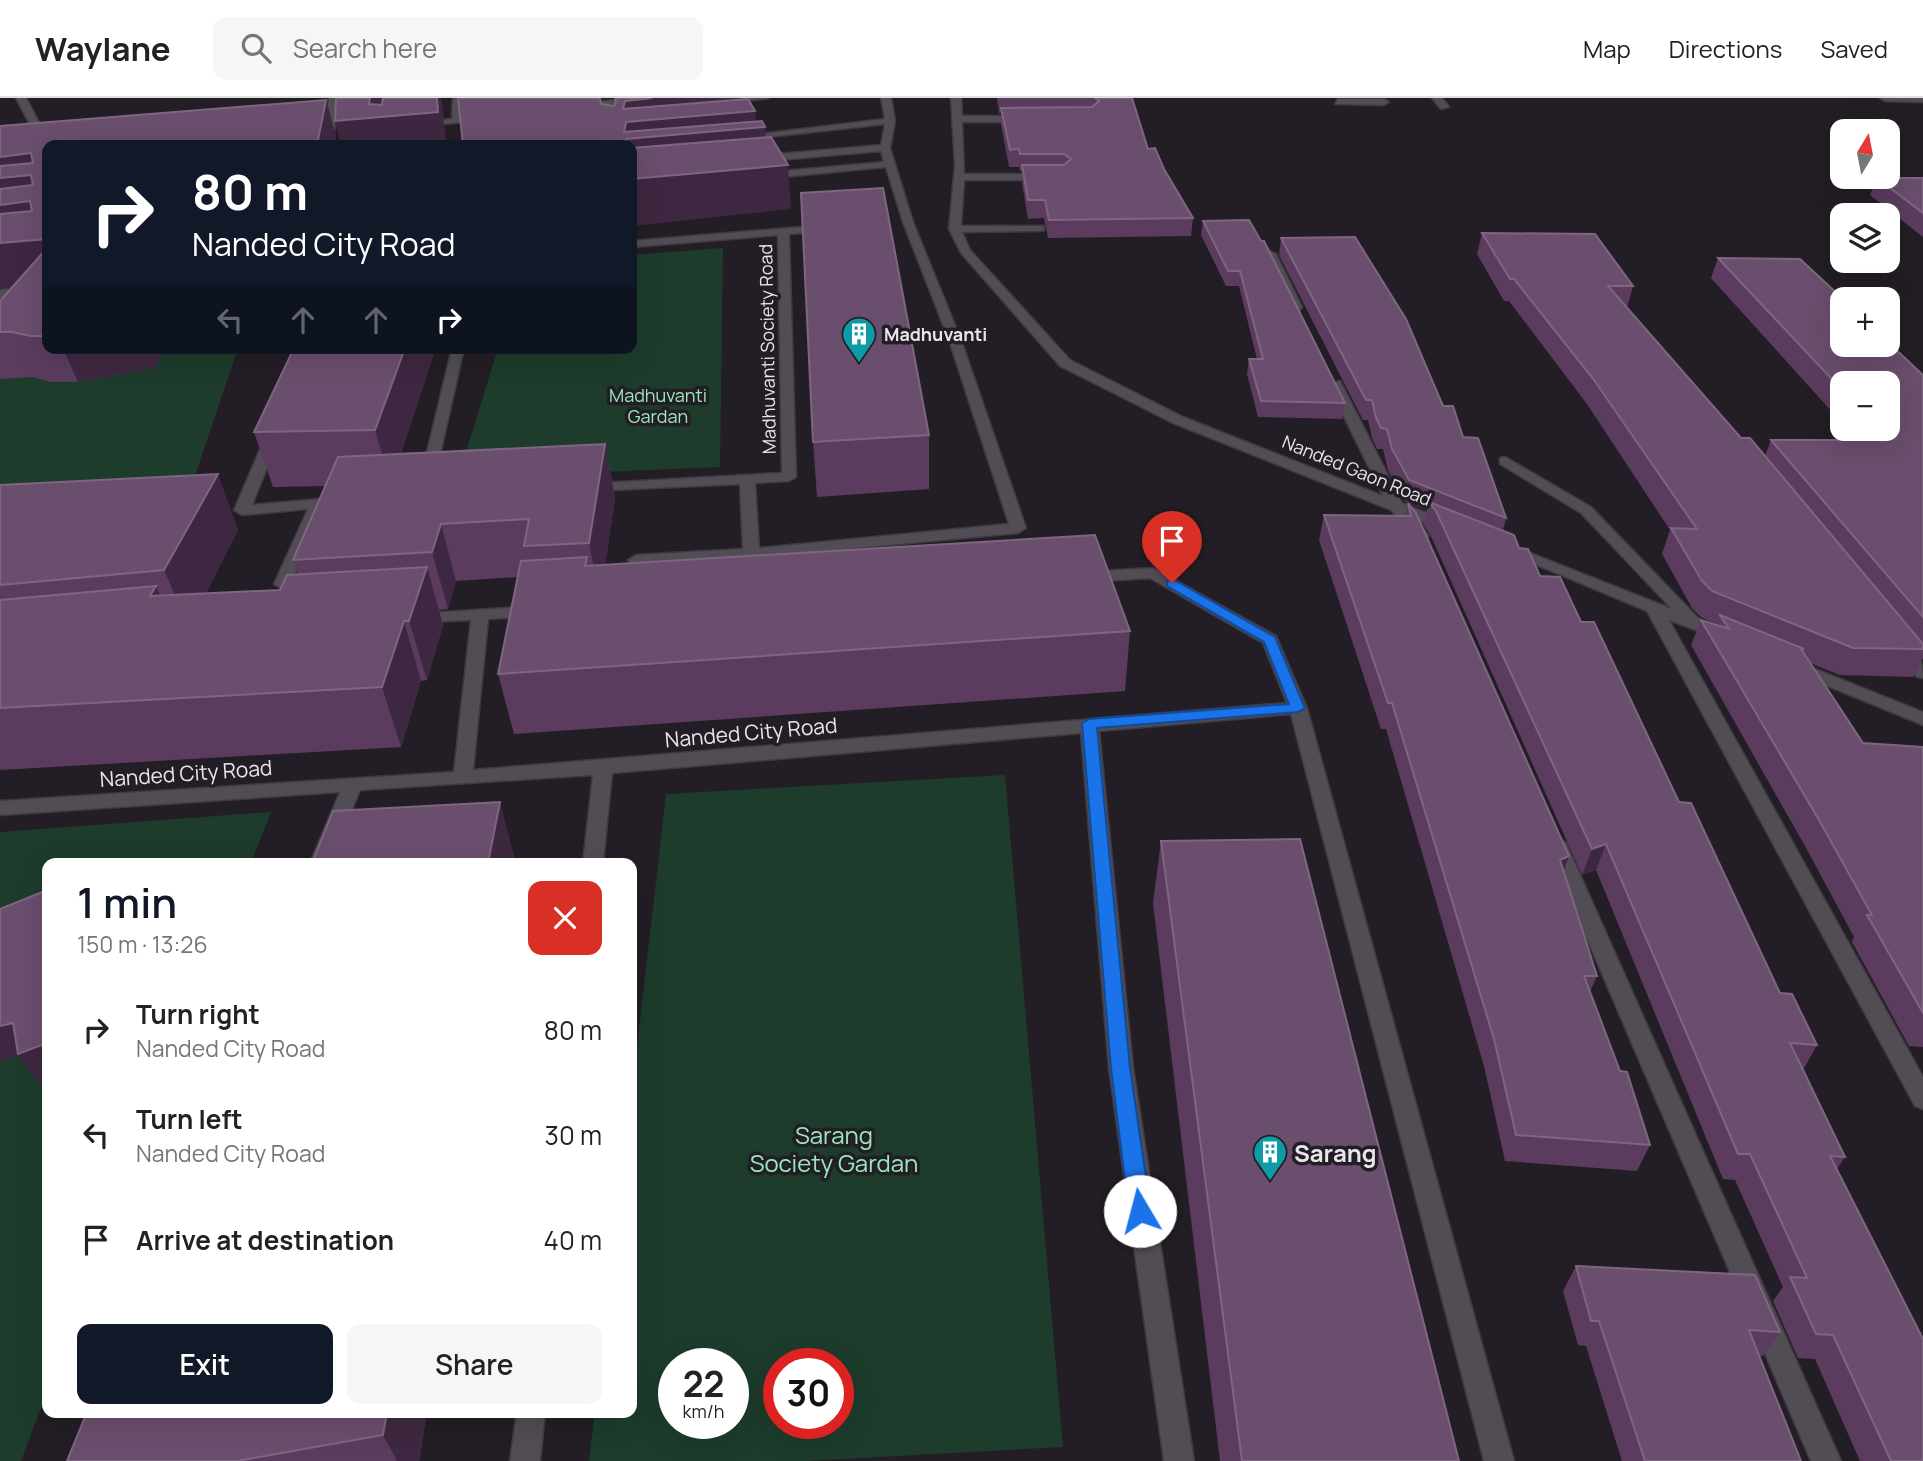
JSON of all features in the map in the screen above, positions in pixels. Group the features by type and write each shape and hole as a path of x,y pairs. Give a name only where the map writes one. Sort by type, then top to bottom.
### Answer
{"street":[{"path":"21,98 44,140"},
{"path":"329,131 334,98"},
{"path":"457,122 458,98"},
{"path":"710,102 764,98"},
{"path":"636,560 752,553 1017,528 956,340 901,222 885,148 890,121 886,98"},
{"path":"956,98 959,177 954,229 1040,228"},
{"path":"1885,98 1923,99"},
{"path":"609,100 664,100 567,109 609,100"},
{"path":"1338,102 1385,103"},
{"path":"403,126 498,118"},
{"path":"957,119 1038,119"},
{"path":"723,139 890,121"},
{"path":"316,132 341,131"},
{"path":"751,159 885,148"},
{"path":"35,156 42,155"},
{"path":"754,177 890,164"},
{"path":"959,177 1063,177"},
{"path":"637,244 838,227"},
{"name":"Nanded Gaon Road","path":"954,229 965,251 1065,363 1178,420 1460,531"},
{"name":"Madhuvanti Society Road","path":"572,488 789,477 783,232"},
{"path":"1270,254 1306,326"},
{"path":"0,294 42,290"},
{"path":"423,496 457,354"},
{"path":"1324,362 1395,505 1420,535 1432,560"},
{"path":"278,423 235,511 357,501"},
{"path":"1505,461 1586,510 1697,625"},
{"path":"747,479 752,587"},
{"path":"282,584 318,504"},
{"path":"1499,546 1735,640"},
{"path":"1070,578 1153,573 1270,640 1298,708 1499,1461"},
{"path":"1654,608 1923,1099"},
{"path":"402,620 548,610"},
{"path":"463,777 480,614"},
{"path":"1888,630 1923,673"},
{"path":"1785,661 1923,719"},
{"name":"Nanded City Road","path":"0,808 603,768 1089,723 1298,708"},
{"path":"1089,723 1121,1068 1143,1235 1179,1461"},
{"path":"594,858 603,768"},
{"path":"322,858 353,785"},
{"path":"1550,829 1826,1461"},
{"path":"525,1461 530,1418"}],"green space":[{"name":"Madhuvanti Gardan","path":"723,248 720,467 458,478 496,354 637,354 637,255"},
{"path":"0,315 42,344 42,354 236,354 195,476 0,492"},
{"name":"Sarang Society Gardan","path":"1005,775 1063,1447 806,1461 589,1461 594,1418 637,1418 637,1046 666,794"},
{"path":"271,812 253,858 42,858 42,1405 21,1461 0,1461 0,832"}],"building":[{"path":"336,98 370,98 369,104 382,105 383,98 437,98 438,112 335,121"},
{"path":"458,98 600,98 601,104 614,106 615,98 652,98 625,101 623,109 748,99 755,111 626,122 624,132 762,121 765,127 626,140 462,140"},
{"path":"1095,98 1132,98 1148,149 1155,148 1164,169 1193,218 1049,220 1045,200 1028,200 1022,165 1064,165 1071,159 1064,154 1020,154 1019,149 1010,150 1001,108 1092,107 1099,101"},
{"path":"326,100 318,140 42,140 42,239 0,243 0,214 32,211 30,201 0,205 0,189 33,185 31,175 0,178 0,166 33,163 31,153 0,157 0,126"},
{"path":"771,137 788,165 637,179 637,148"},
{"path":"1900,178 1923,178 1923,213 1891,189 1900,189"},
{"name":"Madhuvanti","path":"883,188 929,435 813,442 801,193"},
{"path":"1249,220 1261,241 1264,241 1345,403 1261,401 1249,359 1263,359 1240,271 1228,271 1203,221"},
{"path":"1482,233 1595,234 1633,286 1608,286 1741,438 1750,438 1923,644 1923,649 1853,648 1712,591 1702,581 1671,528 1697,529 1594,380 1514,279 1510,279"},
{"path":"1355,237 1406,319 1443,406 1453,406 1463,437 1478,438 1506,518 1409,480 1392,449 1387,429 1381,428 1376,418 1372,400 1366,400 1281,238"},
{"path":"42,254 42,336 0,332 0,301"},
{"path":"1718,258 1800,259 1830,287 1830,357 1900,357 1900,353 1923,375 1923,617 1771,440 1900,441 1900,371 1830,371 1830,377"},
{"path":"291,354 403,354 375,430 254,432"},
{"path":"605,444 589,543 524,546 529,519 441,524 432,552 293,560 338,457"},
{"path":"218,474 164,570 0,585 0,485"},
{"path":"1429,502 1514,535 1519,548 1528,549 1540,576 1560,577 1581,622 1594,622 1679,802 1691,803 1780,993 1792,994 1817,1045 1790,1043 1845,1157 1830,1156 1923,1339 1923,1461 1891,1461 1833,1335 1816,1334 1790,1277 1807,1278 1750,1154 1738,1154 1606,844 1592,849 1436,511"},
{"path":"1408,503 1416,513 1569,856 1560,860 1597,976 1584,976 1620,1071 1627,1072 1650,1145 1516,1135 1494,1039 1392,703 1388,703 1324,515 1411,516"},
{"path":"1095,535 1130,631 498,674 521,561 587,557 585,566"},
{"path":"427,567 409,621 404,621 382,687 0,708 0,600 156,586 150,596 280,590 287,575"},
{"path":"1720,615 1804,649 1801,649 1863,743 1923,747 1923,1013 1867,915 1872,915 1819,820 1701,620 1729,629"},
{"path":"500,802 489,858 314,858 333,811"},
{"name":"Sarang","path":"1300,839 1459,1461 1242,1461 1161,841"},
{"path":"42,892 42,1045 18,1054 13,1023 0,1026 0,909"},
{"path":"1576,1266 1755,1275 1780,1332 1749,1330 1801,1461 1645,1461 1599,1321 1591,1321"},
{"path":"85,1418 386,1418 383,1435 237,1461 67,1461"}],"place":[{"name":"Madhuvanti","path":"859,364"},
{"name":"Sarang","path":"1270,1182"}],"route":[{"path":"1140,1211 1121,1068 1089,723 1298,708 1270,640 1172,583"}]}
